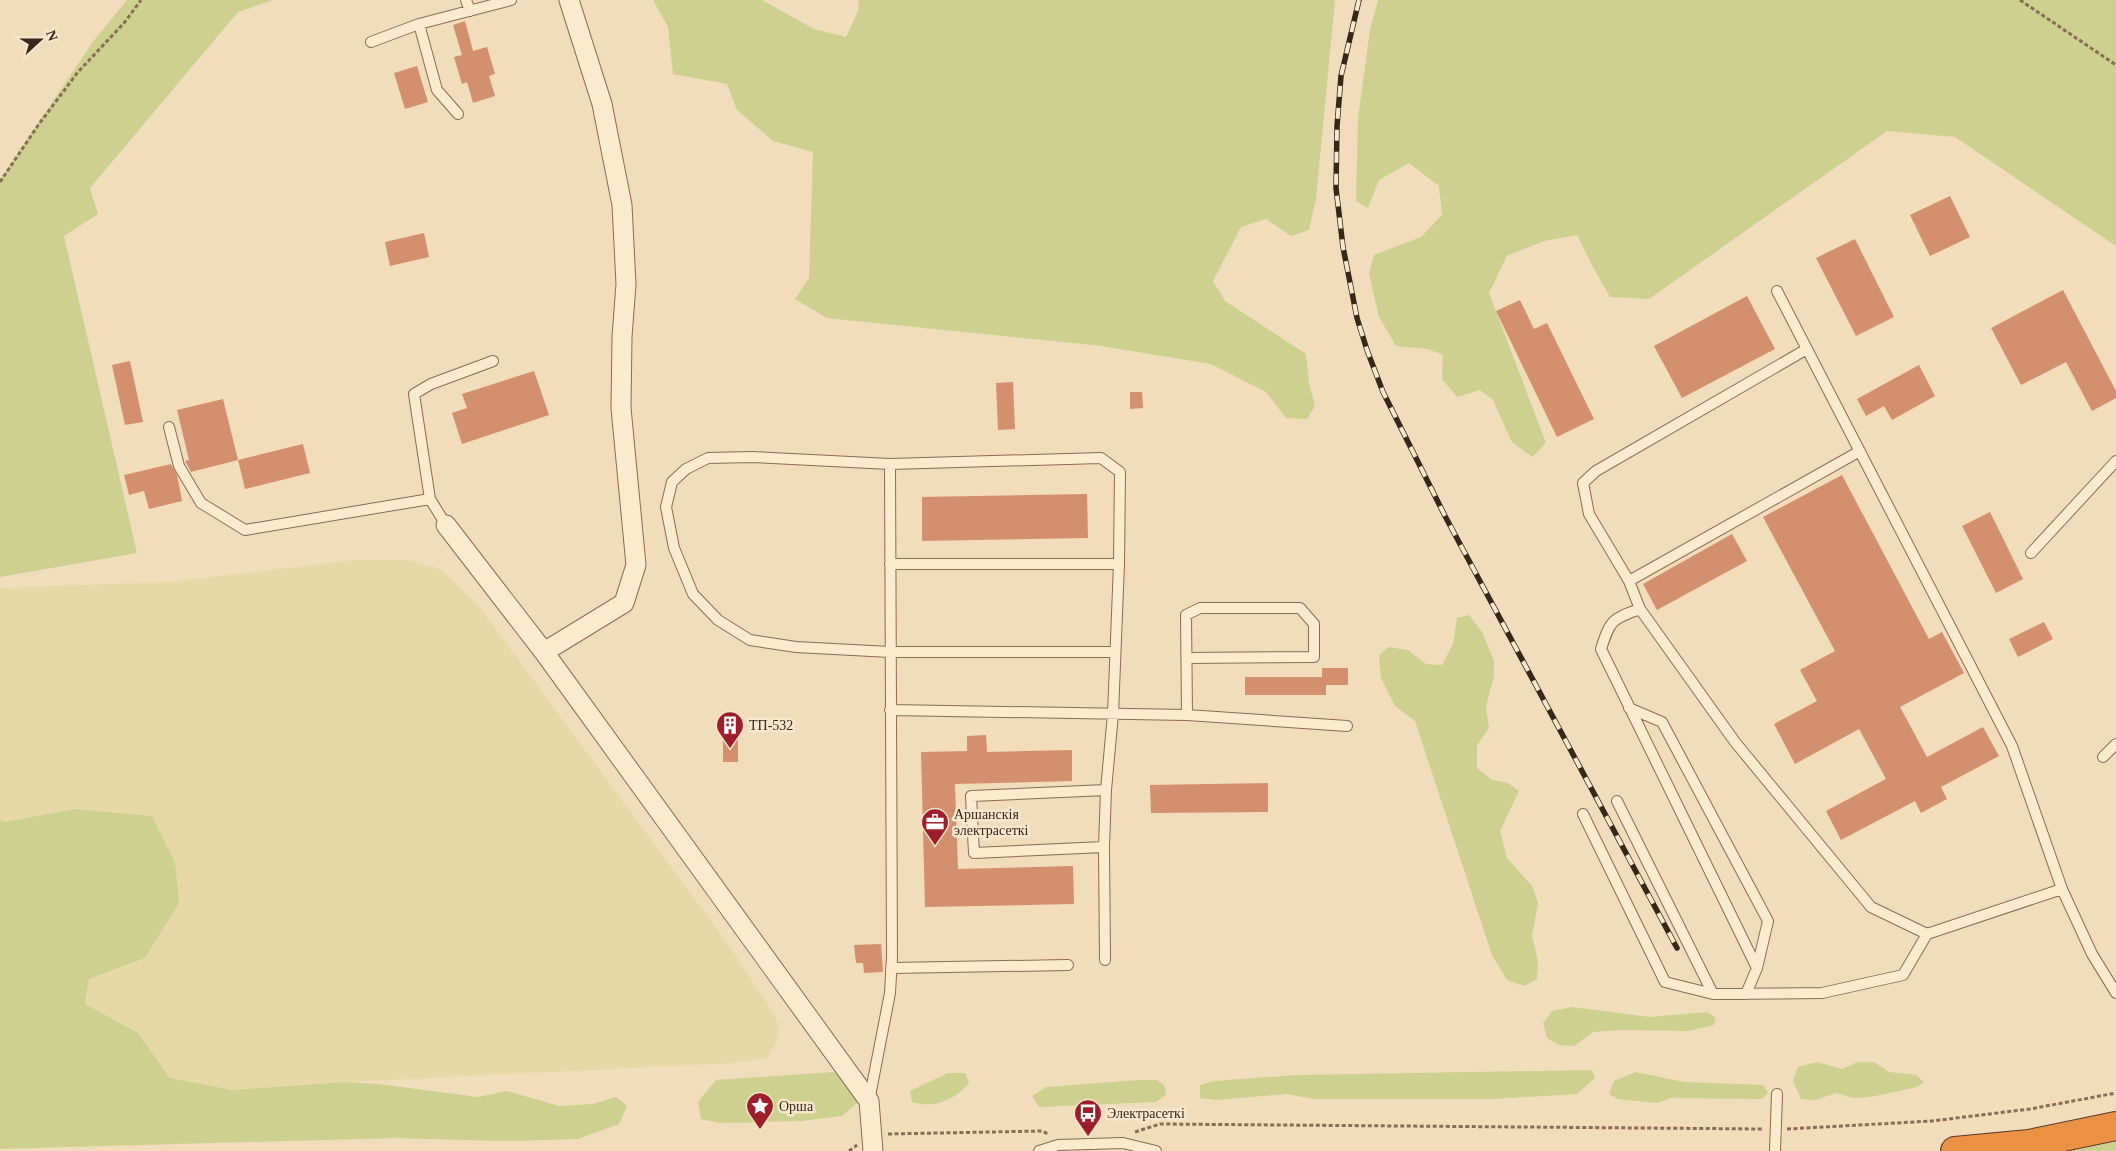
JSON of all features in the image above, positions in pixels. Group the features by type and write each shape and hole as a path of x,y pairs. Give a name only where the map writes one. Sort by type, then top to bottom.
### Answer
{"highway":[{"path":"1955,1151 2029,1144 2116,1126"}],"street":[{"path":"544,652 624,604 636,565 621,408 622,337 626,284 622,205 602,104 569,0"},
{"path":"446,525 544,652 869,1101 872,1143"}],"lane":[{"path":"466,0 470,11"},
{"path":"371,42 419,24 511,0"},
{"path":"419,24 437,90 458,114"},
{"path":"1776,291 2012,746 2062,889 2092,954 2116,993"},
{"path":"1807,349 1596,471 1584,483 1589,514 1629,581 1640,609 1735,742 1871,907 1927,934"},
{"path":"446,525 430,499 414,394 431,384 493,362"},
{"path":"169,428 179,466 201,503 245,530 430,499"},
{"path":"1629,581 1860,451"},
{"path":"1105,960 1104,847 1106,790 1113,714 1119,564 1120,472 1101,458 890,464 781,458 708,458 686,469 672,482 666,507 674,548 693,594 718,620 750,640 796,647 890,652 1115,652"},
{"path":"2031,553 2116,461"},
{"path":"869,1101 890,993 891,968 890,464"},
{"path":"890,564 1119,564"},
{"path":"1187,658 1314,657 1314,624 1300,608 1200,608 1186,615 1187,715"},
{"path":"1640,609 1621,615 1609,625 1601,649 1757,968"},
{"path":"1630,708 1662,722 1768,921 1757,968 1746,994"},
{"path":"890,710 1187,715 1347,726"},
{"path":"2103,757 2116,744"},
{"path":"1104,847 974,853 971,796 1106,790"},
{"path":"1617,801 1713,994"},
{"path":"1583,814 1665,982 1713,994 1822,993 1903,975 1927,934 2062,889"},
{"path":"891,968 1068,965"},
{"path":"1775,1151 1777,1094"},
{"path":"1039,1151 1058,1145 1123,1142 1156,1151"}],"path":[{"path":"0,182 39,124 78,72 124,23 141,0"},
{"path":"2020,0 2116,65"},
{"path":"1133,1133 1160,1124 1776,1129 1932,1121 2030,1109 2116,1093"},
{"path":"872,1143 1042,1131 1050,1135"}],"shaded area":[{"path":"355,560 408,560 442,570 479,606 730,947 773,1012 779,1027 776,1043 767,1058 734,1063 345,1082 233,1090 170,1078 138,1033 85,1005 89,979 145,958 74,809 4,822 0,819 0,588 169,582"}],"green space":[{"path":"127,0 273,0 238,12 90,188 98,214 64,236 137,553 0,577 0,180 92,43"},
{"path":"653,0 762,0 814,29 846,37 859,9 858,0 1335,0 1316,199 1309,230 1291,236 1266,219 1241,227 1213,281 1225,301 1306,354 1309,383 1315,406 1307,419 1286,418 1266,392 1211,364 1101,346 827,318 795,299 809,278 813,152 773,141 737,110 727,84 673,74 668,27"},
{"path":"1378,0 2116,0 2116,246 1955,137 1887,131 1649,299 1610,297 1577,235 1544,241 1507,256 1489,293 1546,443 1532,457 1512,442 1493,400 1480,390 1457,397 1442,379 1443,355 1428,349 1396,346 1379,317 1369,274 1374,255 1421,237 1442,215 1439,186 1409,163 1379,180 1368,208 1356,201 1358,118 1370,30"},
{"path":"1469,615 1482,632 1494,661 1494,676 1486,707 1489,728 1477,745 1477,768 1492,780 1508,783 1519,791 1500,831 1507,858 1532,886 1538,903 1532,936 1538,961 1537,979 1524,986 1507,980 1492,955 1415,721 1395,706 1381,678 1379,656 1388,647 1408,650 1426,664 1442,665 1453,644 1457,618"},
{"path":"74,809 152,816 175,862 179,903 145,958 89,979 85,1004 138,1033 170,1078 233,1090 345,1082 378,1084 478,1097 507,1091 559,1106 593,1104 616,1097 627,1106 619,1124 578,1139 504,1141 393,1138 0,1149 0,819 5,822"},
{"path":"1572,1007 1650,1017 1707,1012 1716,1018 1714,1025 1688,1031 1620,1030 1593,1032 1574,1046 1559,1045 1547,1038 1543,1023 1552,1011"},
{"path":"1817,1062 1842,1069 1857,1062 1874,1062 1889,1072 1916,1075 1924,1082 1917,1087 1871,1097 1853,1098 1836,1093 1815,1100 1801,1099 1793,1081 1798,1067"},
{"path":"1592,1070 1595,1078 1577,1094 1493,1099 1313,1099 1287,1094 1216,1100 1200,1098 1200,1085 1214,1081 1298,1075"},
{"path":"834,1072 854,1085 858,1102 842,1116 801,1121 720,1123 701,1119 698,1102 716,1080"},
{"path":"1636,1072 1684,1082 1763,1085 1768,1093 1762,1099 1671,1098 1657,1103 1618,1099 1609,1094 1614,1081"},
{"path":"948,1073 965,1073 969,1083 944,1102 920,1104 912,1102 910,1091"},
{"path":"1157,1080 1164,1085 1166,1095 1156,1102 1039,1107 1032,1096 1046,1087"},
{"path":"2116,1139 2116,1151 2065,1151 2111,1141"}],"building":[{"path":"465,21 473,51 487,47 495,74 489,76 495,96 473,103 467,82 462,84 454,57 462,55 453,25"},
{"path":"417,66 428,102 405,109 394,73"},
{"path":"1950,196 1970,237 1930,256 1910,215"},
{"path":"424,233 429,257 390,266 385,242"},
{"path":"1855,239 1894,317 1856,336 1816,258"},
{"path":"2063,290 2116,391 2116,398 2092,411 2066,362 2021,385 1991,328"},
{"path":"1747,296 1775,349 1682,398 1654,346"},
{"path":"1520,300 1534,329 1547,323 1594,419 1557,437 1496,311"},
{"path":"130,361 143,422 125,425 112,365"},
{"path":"1919,365 1935,396 1892,420 1884,406 1866,416 1857,399"},
{"path":"534,371 549,415 462,444 452,413 467,408 462,394"},
{"path":"1013,382 1015,429 998,430 996,383"},
{"path":"1130,392 1142,392 1143,408 1130,409"},
{"path":"223,399 238,460 191,472 185,461 189,460 177,410"},
{"path":"303,444 310,473 245,489 238,460"},
{"path":"171,464 177,475 182,501 149,509 144,491 129,495 124,475"},
{"path":"1842,475 1929,639 1942,632 1964,673 1900,707 1927,757 1983,727 1999,756 1941,787 1947,799 1921,813 1915,801 1841,840 1826,811 1886,779 1859,729 1795,764 1774,724 1817,701 1800,670 1835,651 1763,517"},
{"path":"1087,494 1088,538 922,541 922,497"},
{"path":"1990,512 2023,579 1996,593 1962,526"},
{"path":"1732,534 1747,561 1657,610 1643,584"},
{"path":"2044,622 2053,639 2018,657 2009,639"},
{"path":"1322,668 1348,668 1348,685 1326,685 1326,695 1245,695 1245,677 1322,677"},
{"name":"ТП-532","path":"723,735 738,736 738,762 723,762"},
{"path":"986,735 987,752 1072,750 1072,781 955,784 958,869 1073,866 1074,904 925,907 921,752 967,751 967,736"},
{"path":"1268,783 1268,812 1151,813 1150,785"},
{"path":"881,944 883,972 864,973 863,963 856,963 854,945"}],"railway":[{"path":"1359,0 1341,76 1337,126 1336,188 1343,247 1357,318 1367,350 1383,392 1445,516 1677,948"}],"place":[{"name":"ТП-532","path":"730,749"},
{"name":"Аршанскія электрасеткі","path":"935,846"},
{"name":"Орша","path":"760,1130"},
{"name":"Электрасеткі","path":"1088,1137"}]}
